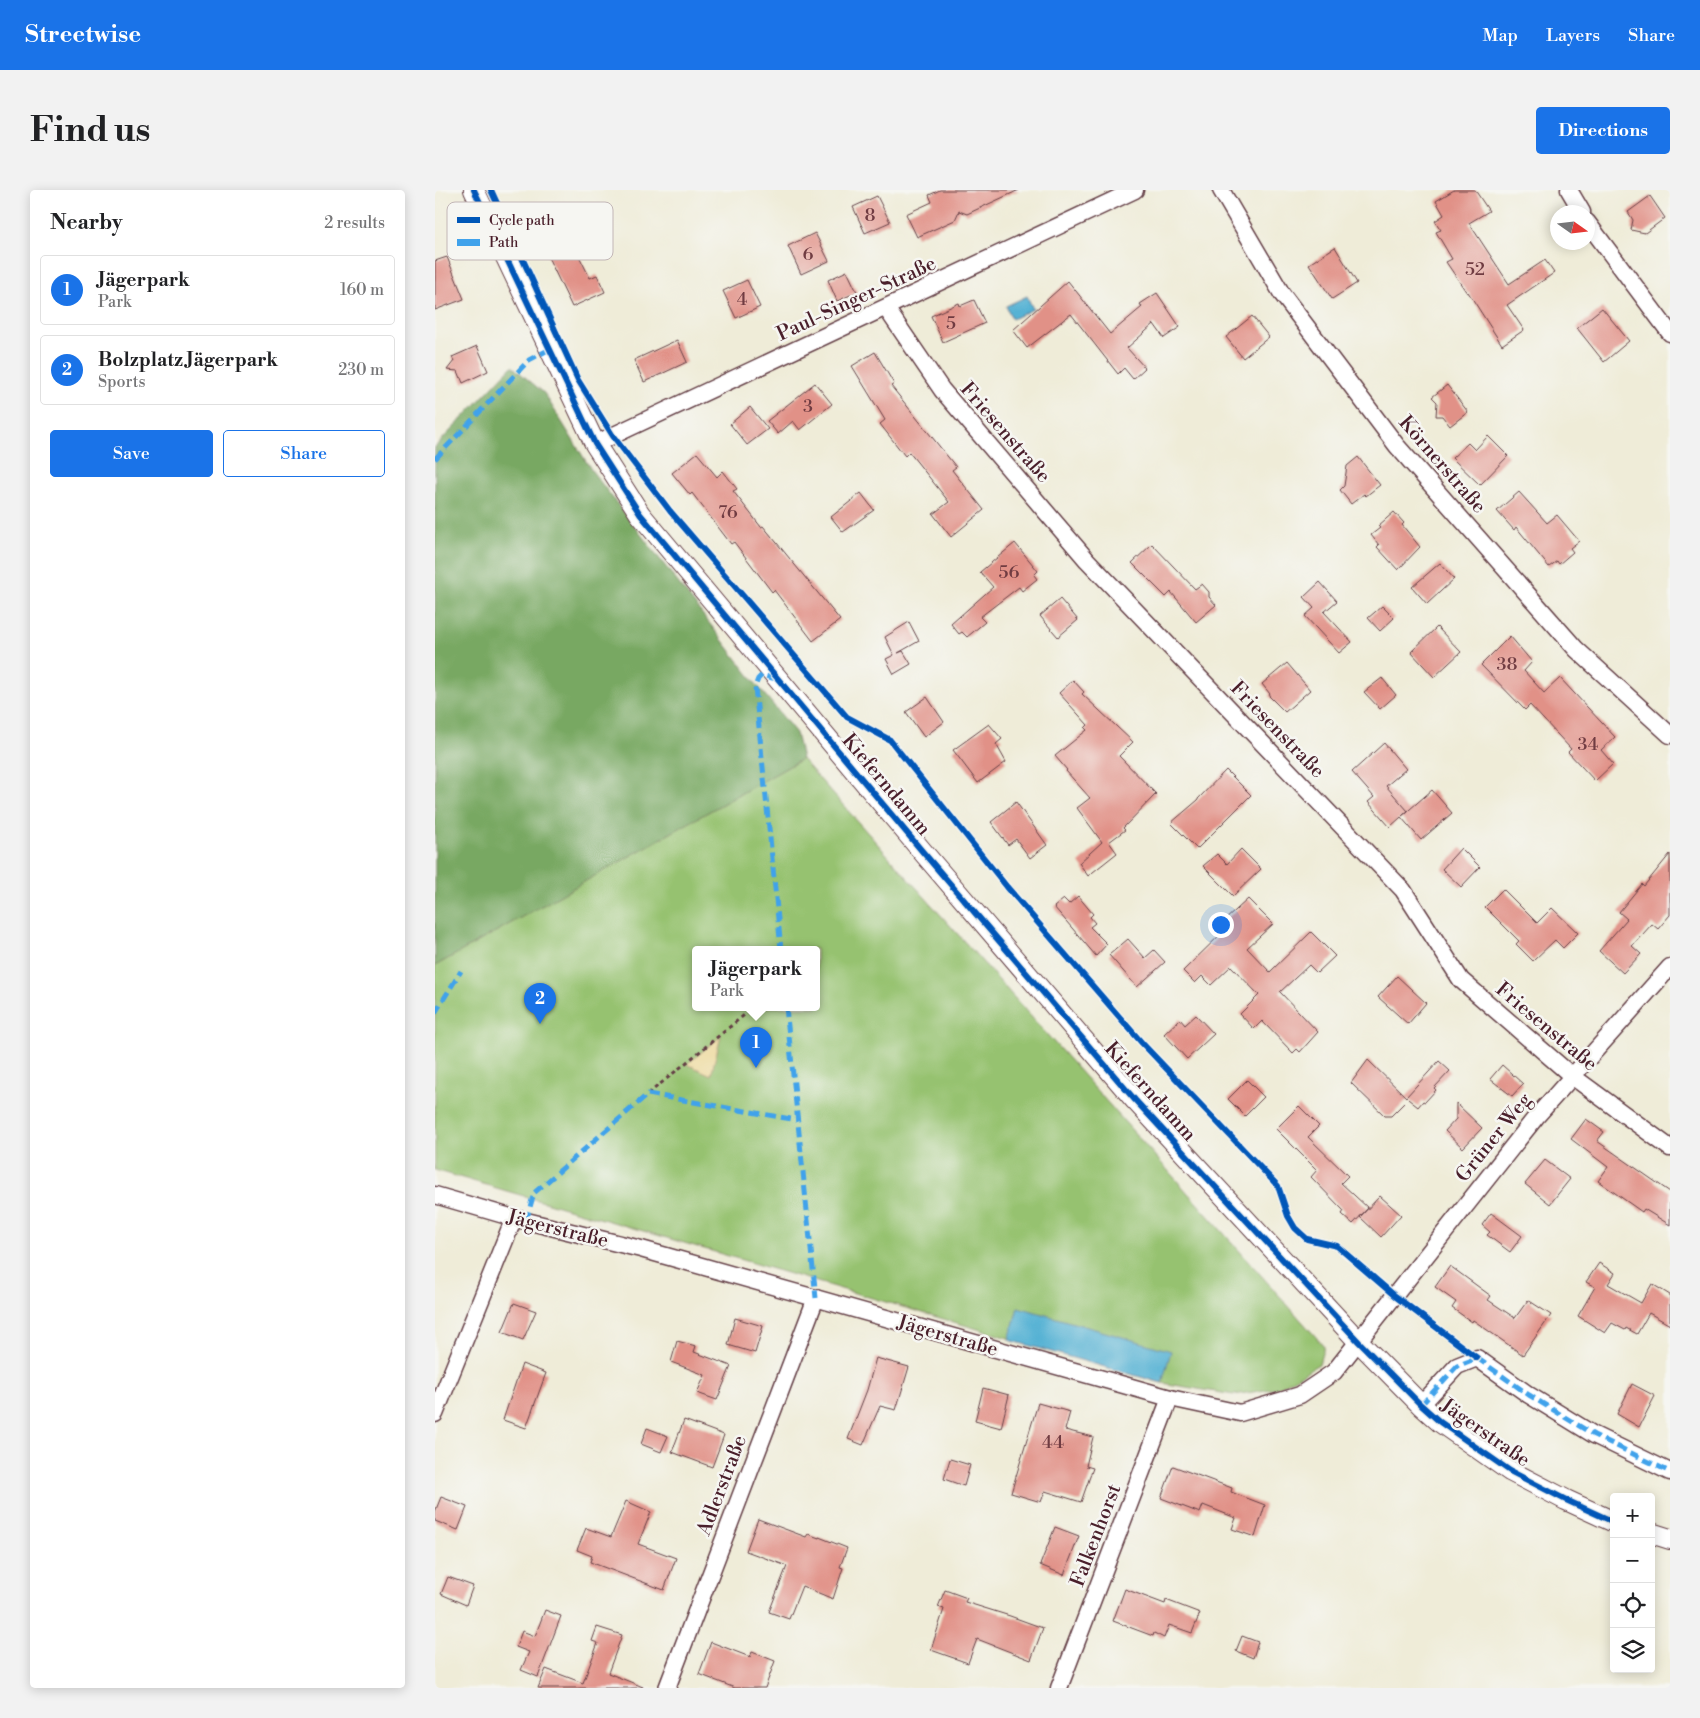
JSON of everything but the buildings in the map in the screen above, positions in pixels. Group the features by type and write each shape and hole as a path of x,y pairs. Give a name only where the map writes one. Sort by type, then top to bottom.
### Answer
{"street":[{"name":"Kieferndamm","path":"474,190 480,202"},
{"name":"Paul-Singer-Straße","path":"595,444 1135,190"},
{"name":"Körnerstraße","path":"1221,190 1282,294 1397,446 1576,649 1670,735"},
{"path":"1569,190 1578,205"},
{"path":"1595,233 1670,332"},
{"name":"Kieferndamm","path":"507,260 595,444 640,514 922,851 1135,1100 1359,1342"},
{"name":"Friesenstraße","path":"886,308 942,390 1087,560 1403,890 1461,980 1571,1076 1670,1148"},
{"name":"Grüner Weg","path":"1359,1342 1536,1117 1670,968"},
{"name":"Jägerstraße","path":"435,1195 514,1218 641,1249 1169,1398 1240,1412 1300,1396 1334,1372 1359,1342 1440,1422 1510,1471 1610,1520"},
{"path":"435,1414 514,1218"},
{"name":"Adlerstraße","path":"667,1688 816,1298"},
{"name":"Jägerstraße","path":"1421,1405 1457,1366 1477,1358 1529,1395 1594,1434 1670,1472"},
{"name":"Falkenhorst","path":"1059,1688 1169,1398"},
{"path":"1655,1534 1670,1539"}],"path":[{"path":"648,1094 749,1011"}],"green space":[{"path":"512,366 544,393 592,471 796,733 802,759 435,966 435,447"},
{"path":"802,759 1324,1346 1319,1364 1278,1388 1234,1395 1162,1383 435,1170 435,966"}],"sand":[{"path":"721,1036 711,1075 687,1064"}],"water":[{"path":"1027,296 1033,309 1012,319 1006,306"},
{"path":"1018,1307 1171,1351 1162,1383 1009,1340"}],"marked path":[{"path":"435,459 529,360 550,349"},
{"path":"776,679 762,675 755,687 781,946"},
{"path":"435,1013 461,971"},
{"path":"786,1011 816,1298"},
{"path":"526,1221 534,1193 648,1094 797,1120"},
{"path":"1421,1405 1457,1366 1477,1358 1529,1395 1594,1435 1670,1472"}],"cycle path":[{"path":"474,190 480,202"},
{"path":"491,190 496,202"},
{"path":"507,260 595,444 640,514 922,851 1135,1100 1359,1342 1440,1422 1510,1471 1610,1520"},
{"path":"523,260 578,380 613,436 670,511 847,717 890,740 1007,887 1142,1043 1278,1186 1288,1216 1295,1228 1307,1239 1337,1246 1395,1296 1477,1358"}],"place":[{"name":"Bolzplatz Jägerpark","path":"540,1024"},
{"name":"Jägerpark","path":"756,1068"}]}
